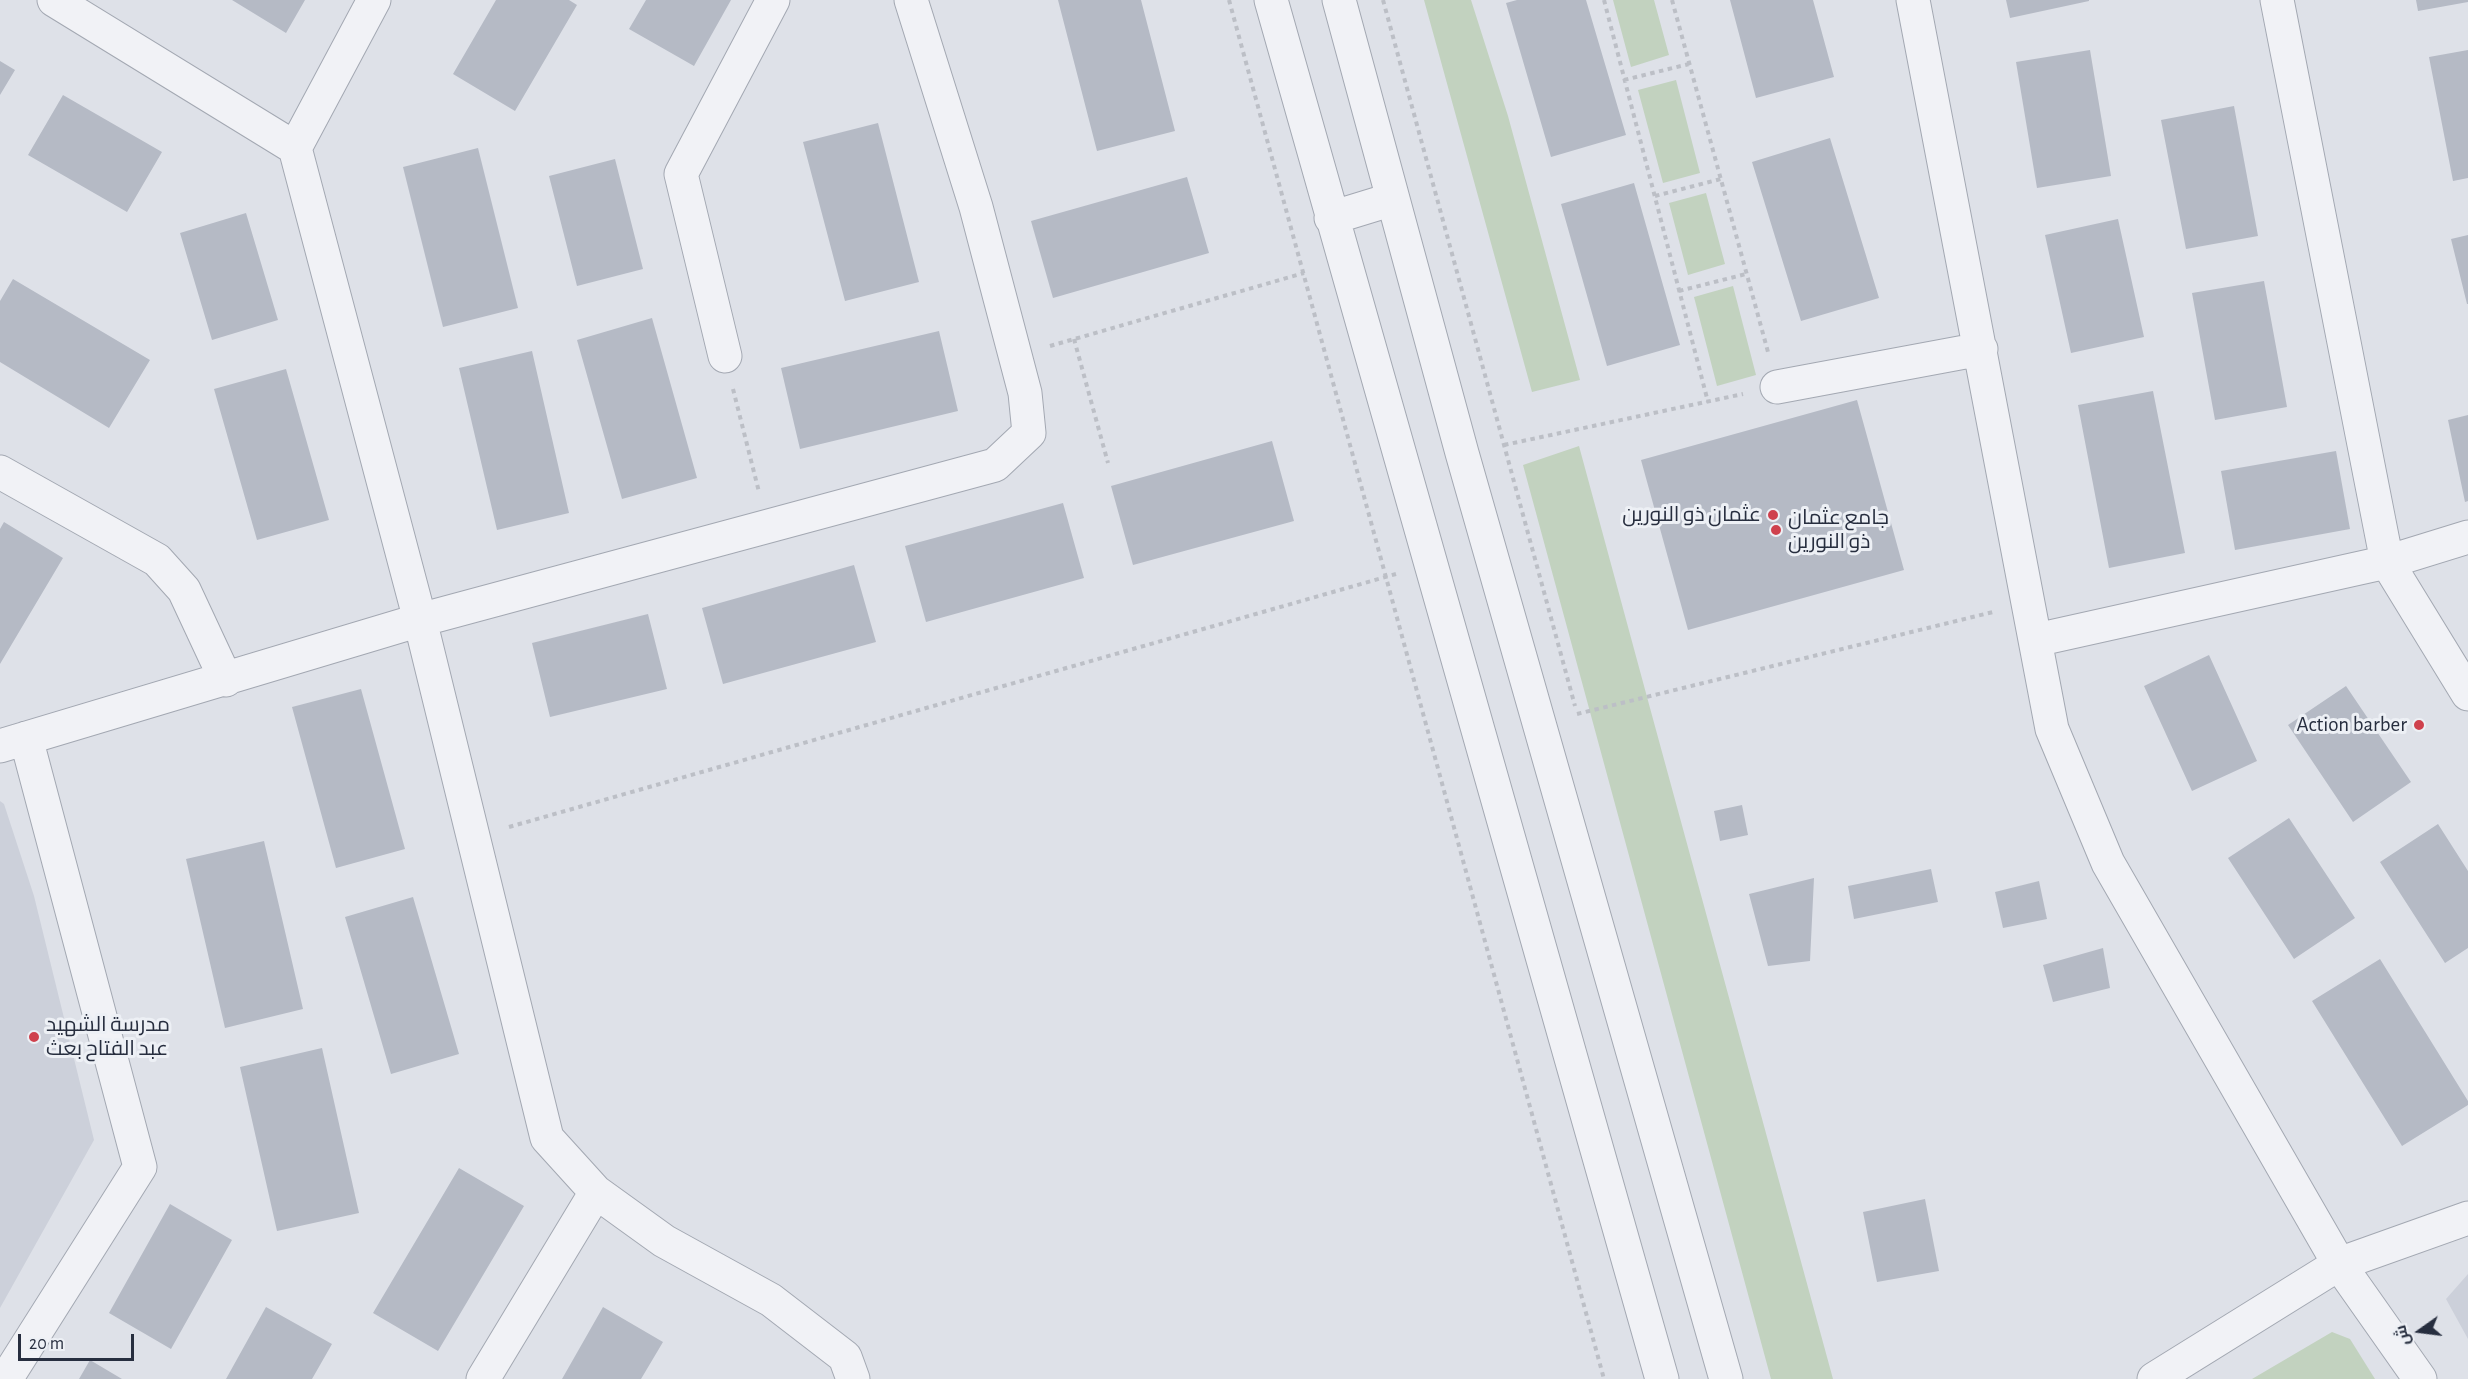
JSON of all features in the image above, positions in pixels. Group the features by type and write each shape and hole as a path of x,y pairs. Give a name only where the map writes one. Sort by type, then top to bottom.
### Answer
{"street":[{"path":"54,0 295,148"},
{"path":"374,0 295,148 420,620 547,1138 596,1192 664,1241 771,1300 845,1357 853,1379"},
{"path":"725,356 681,174 773,0"},
{"path":"6,1379 140,1167 13,742 420,620 995,465 1029,433 1025,393 976,207 911,0"},
{"path":"1271,0 1662,1379"},
{"path":"1339,0 1462,453 1726,1379"},
{"path":"1913,0 2030,603 2052,729 2108,863 2339,1264 2420,1379"},
{"path":"2277,0 2388,562 2468,694"},
{"path":"1331,218 1393,200"},
{"path":"1777,387 1981,349"},
{"path":"0,471 157,560 184,590 226,680"},
{"path":"2036,640 2388,562 2468,537"},
{"path":"483,1379 596,1192"},
{"path":"2154,1379 2339,1264 2468,1218"}],"path":[{"path":"1229,0 1605,1379"},
{"path":"1604,0 1708,402"},
{"path":"1462,453 1777,387 1672,0"},
{"path":"1624,80 1689,64"},
{"path":"1655,196 1720,179"},
{"path":"1015,356 1304,273"},
{"path":"1679,291 1746,273"},
{"path":"1074,339 1108,463"},
{"path":"725,356 767,527"},
{"path":"473,837 1430,565"},
{"path":"1577,714 2030,603"}],"shaded area":[{"name":"مدرسة الشهيد عبد الفتاح بعث","path":"0,801 4,804 34,896 94,1140 0,1308"},
{"path":"2468,1274 2468,1339 2446,1299"}],"green space":[{"path":"1424,0 1471,0 1508,116 1580,380 1532,392"},
{"path":"1613,0 1654,0 1669,55 1631,67"},
{"path":"1676,80 1700,173 1663,183 1638,90"},
{"path":"1706,193 1725,264 1688,275 1669,203"},
{"path":"1733,286 1756,375 1717,386 1694,297"},
{"path":"1579,446 1833,1379 1771,1379 1523,465"},
{"path":"2332,1332 2350,1339 2375,1379 2252,1379"}],"building":[{"path":"232,0 305,0 286,33"},
{"path":"496,0 569,0 577,5 515,111 453,74"},
{"path":"646,0 731,0 694,66 629,29"},
{"path":"1058,0 1141,0 1175,131 1097,151"},
{"path":"1517,0 1586,0 1626,135 1551,157 1506,3"},
{"path":"1730,0 1813,0 1834,77 1756,98"},
{"path":"2006,0 2089,0 2089,1 2010,18"},
{"path":"2416,0 2468,0 2468,2 2418,11"},
{"path":"2090,50 2111,176 2037,188 2016,62"},
{"path":"2468,50 2468,178 2453,181 2429,57"},
{"path":"0,61 15,70 0,95"},
{"path":"63,95 162,152 127,212 28,155"},
{"path":"2234,106 2258,236 2186,249 2161,120"},
{"path":"878,123 919,282 845,301 803,142"},
{"path":"1830,138 1879,298 1801,321 1752,162"},
{"path":"478,148 518,308 443,327 403,167"},
{"path":"615,159 643,269 577,286 549,176"},
{"path":"1187,177 1209,253 1053,298 1031,221"},
{"path":"1634,183 1680,345 1607,366 1561,204"},
{"path":"246,213 278,320 212,340 180,233"},
{"path":"2118,219 2144,337 2071,353 2045,235"},
{"path":"2468,235 2468,304 2467,304 2451,239"},
{"path":"13,279 150,360 109,428 0,362 0,301"},
{"path":"2264,281 2287,407 2215,420 2192,293"},
{"path":"652,318 697,478 622,499 577,340"},
{"path":"939,331 958,411 800,449 781,368"},
{"path":"532,351 569,513 497,530 459,368"},
{"path":"286,369 329,520 257,540 214,389"},
{"path":"2153,391 2185,553 2109,568 2078,405"},
{"name":"عثمان ذو النورين","path":"1857,400 1904,570 1688,630 1641,460"},
{"path":"2468,415 2468,501 2465,502 2448,420"},
{"path":"1272,441 1294,521 1133,565 1111,486"},
{"path":"2336,451 2350,529 2235,550 2221,471"},
{"path":"1063,503 1084,578 926,622 905,546"},
{"path":"4,522 63,558 0,664 0,529"},
{"path":"854,565 876,642 723,684 702,608"},
{"path":"648,614 667,689 550,717 532,643"},
{"path":"2209,655 2257,761 2192,791 2144,686"},
{"path":"2346,686 2411,782 2353,822 2288,725"},
{"path":"361,689 405,849 336,868 292,707"},
{"path":"1742,805 1748,835 1720,841 1714,811"},
{"path":"2289,818 2355,918 2294,959 2228,858"},
{"path":"2438,824 2468,871 2468,948 2445,963 2380,862"},
{"path":"264,841 303,1009 225,1028 186,859"},
{"path":"1931,869 1938,902 1854,919 1848,886"},
{"path":"1814,878 1810,961 1768,966 1749,894"},
{"path":"2039,881 2047,919 2003,928 1995,892"},
{"path":"413,897 459,1054 391,1074 345,917"},
{"path":"2103,948 2110,988 2053,1002 2043,965"},
{"path":"2380,959 2468,1101 2468,1105 2402,1146 2312,1001"},
{"path":"322,1048 359,1213 277,1231 240,1067"},
{"path":"459,1168 524,1206 438,1351 373,1313"},
{"path":"1925,1199 1939,1271 1877,1282 1863,1212"},
{"path":"170,1204 232,1240 171,1349 109,1313"},
{"path":"266,1307 332,1344 312,1379 226,1379"},
{"path":"603,1307 663,1342 641,1379 562,1379"},
{"path":"90,1360 122,1379 79,1379"}],"place":[{"name":"عثمان ذو النورين","path":"1773,515"},
{"name":"جامع عثمان ذو النورين","path":"1776,530"},
{"name":"Action barber","path":"2419,725"},
{"name":"مدرسة الشهيد عبد الفتاح بعث","path":"34,1037"}]}
